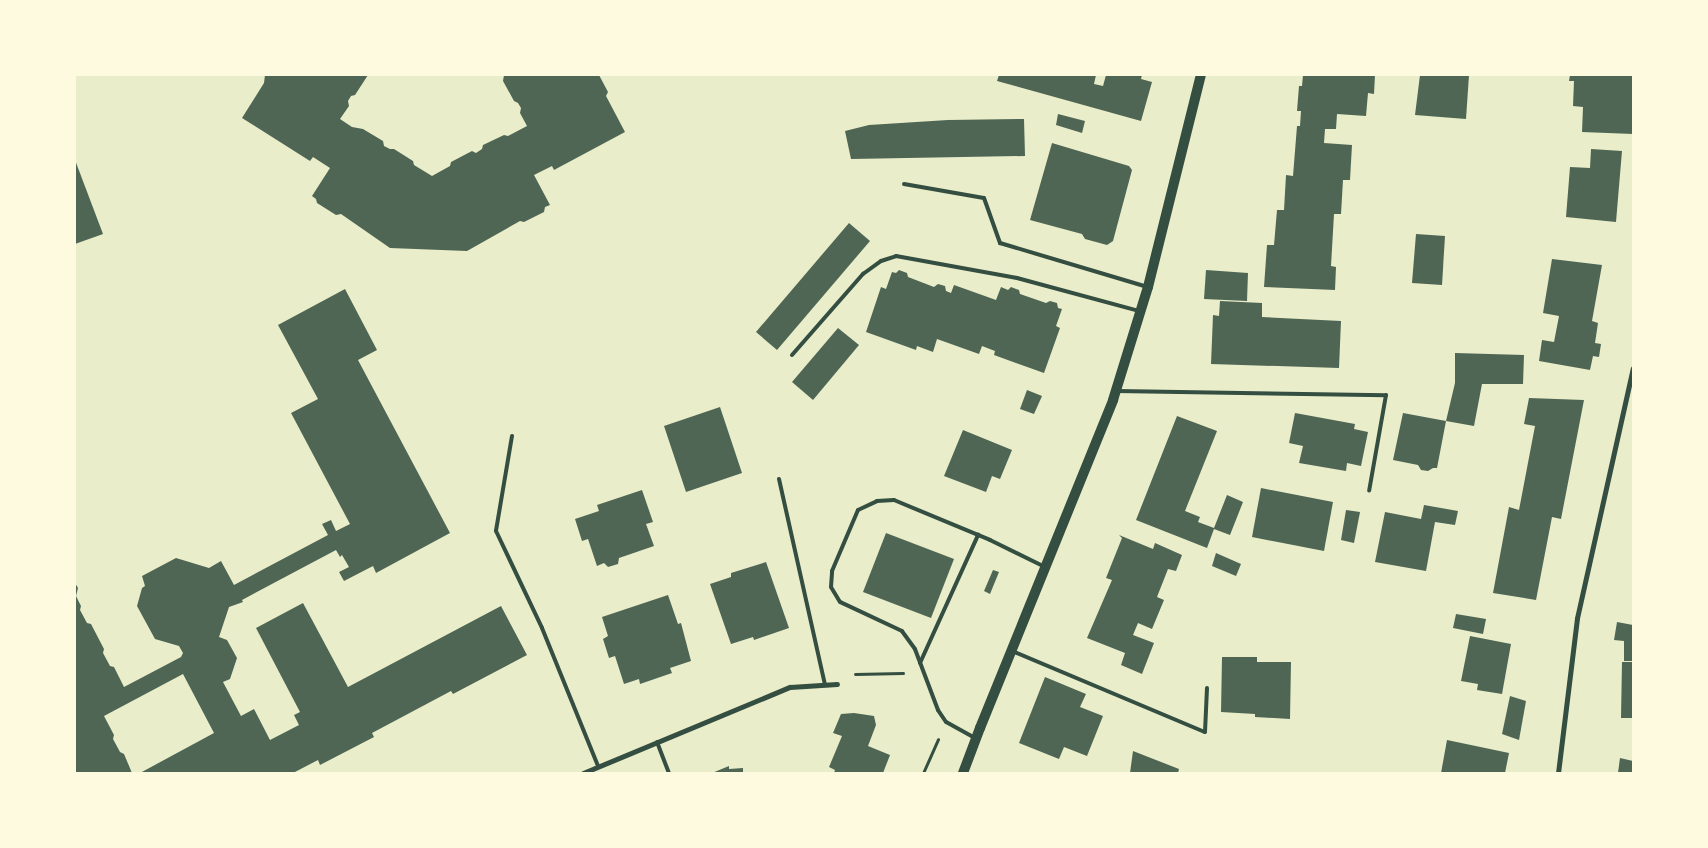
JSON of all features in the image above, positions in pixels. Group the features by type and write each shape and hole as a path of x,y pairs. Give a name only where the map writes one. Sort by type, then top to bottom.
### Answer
{"main road":[{"path":"964,773 976,738 1115,391 1148,287 1201,75"}],"street":[{"path":"1558,773 1577,618 1633,368"},
{"path":"583,773 790,688 837,684"}],"lane":[{"path":"904,184 984,198 1000,243 1148,287"},
{"path":"792,355 863,274 881,261 896,256 1017,278 1140,312"},
{"path":"1115,391 1386,395 1369,491"},
{"path":"512,436 496,531 542,628 598,766"},
{"path":"779,479 825,685"},
{"path":"976,738 946,722 938,710 915,649 902,631 840,602 831,587 832,571 858,510 877,501 894,500 978,535 1045,567"},
{"path":"920,663 978,535"},
{"path":"1012,651 1205,732 1207,688"},
{"path":"657,742 669,773"}],"path":[{"path":"837,684 842,674 924,673"},
{"path":"923,773 946,722"}],"building":[{"path":"265,75 368,75 355,95 351,96 348,101 349,106 340,119 352,127 363,129 383,141 384,146 394,149 432,176 450,166 451,162 472,151 476,153 482,149 483,145 504,135 508,136 527,126 520,113 521,108 514,101 503,81 504,75 599,75 608,92 606,96 625,132 554,170 552,166 534,175 550,205 545,207 544,212 524,222 520,221 467,251 390,248 341,214 336,215 317,203 316,199 312,196 330,168 313,157 310,161 242,118 264,83"},
{"path":"999,75 1096,75 1094,84 1103,86 1106,75 1142,75 1141,79 1152,82 1141,121 997,81"},
{"path":"1303,75 1375,75 1374,94 1368,93 1366,116 1337,114 1336,129 1325,129 1324,143 1352,145 1350,180 1343,180 1341,214 1334,214 1331,266 1336,267 1335,290 1264,287 1267,245 1274,245 1277,210 1284,210 1286,175 1293,176 1297,126 1300,126 1301,111 1297,111 1299,86 1302,86"},
{"path":"1420,75 1469,75 1466,119 1415,115"},
{"path":"1570,75 1633,75 1633,134 1582,132 1583,107 1573,106 1574,81 1569,81"},
{"path":"1058,114 1085,121 1082,133 1056,125"},
{"path":"1024,119 1025,156 851,159 845,131 869,125 948,120"},
{"path":"1052,143 1129,166 1132,170 1113,241 1107,245 1085,239 1082,234 1030,220"},
{"path":"1591,149 1622,151 1616,222 1566,217 1570,167 1590,168"},
{"path":"75,160 103,234 75,244"},
{"path":"849,223 870,241 777,350 756,332"},
{"path":"1416,234 1445,236 1442,285 1412,283"},
{"path":"1552,259 1602,265 1592,321 1598,323 1595,343 1601,344 1599,357 1593,356 1590,370 1539,361 1542,340 1554,342 1559,316 1543,313"},
{"path":"899,270 907,273 908,277 934,287 938,284 945,286 946,291 951,293 954,285 996,300 1001,287 1008,290 1011,287 1019,290 1020,294 1046,303 1050,301 1057,303 1058,308 1062,309 1056,326 1060,328 1044,373 994,355 995,351 982,346 979,354 937,339 933,352 917,346 916,350 866,332 881,287 886,289 892,272 896,273"},
{"path":"1206,270 1248,273 1247,301 1204,299"},
{"path":"345,289 377,350 358,360 450,533 376,573 373,566 344,581 339,572 349,567 342,555 340,557 336,550 242,600 243,602 229,607 219,637 227,640 237,658 230,679 223,682 241,716 254,709 270,740 299,725 294,715 300,712 256,628 303,603 348,687 501,606 527,655 453,694 451,691 372,733 374,737 320,765 318,760 293,773 140,773 214,733 183,674 104,716 114,735 113,739 120,752 124,754 132,773 75,773 75,583 78,588 76,596 81,606 80,610 87,623 91,624 104,649 103,653 110,666 114,667 124,687 181,657 183,653 179,646 155,639 137,606 142,588 145,586 142,576 176,558 209,568 221,561 234,585 328,535 322,524 331,520 336,531 350,524 291,413 318,399 278,325"},
{"path":"1220,301 1262,303 1262,317 1341,321 1339,368 1211,364 1213,315 1219,316"},
{"path":"838,328 859,345 813,400 792,382"},
{"path":"1455,353 1524,355 1523,384 1482,384 1474,426 1446,421 1455,383"},
{"path":"1027,390 1042,396 1034,414 1020,409"},
{"path":"1529,398 1584,400 1561,519 1552,517 1536,600 1493,593 1509,507 1519,510 1535,426 1524,424"},
{"path":"720,407 742,473 686,492 664,426"},
{"path":"1295,413 1355,424 1354,429 1368,432 1361,466 1347,463 1346,471 1299,463 1303,446 1289,443"},
{"path":"1403,413 1446,421 1437,468 1428,471 1421,470 1418,465 1393,460"},
{"path":"1177,416 1217,431 1185,511 1200,517 1198,522 1214,528 1227,495 1243,502 1230,535 1214,529 1207,548 1136,520"},
{"path":"963,430 1012,450 1000,479 992,476 986,492 944,476"},
{"path":"1261,488 1333,502 1324,551 1252,537"},
{"path":"642,490 653,522 646,524 654,546 619,558 618,564 608,567 604,563 597,566 588,539 582,541 575,519 599,511 597,505"},
{"path":"1424,505 1458,511 1455,525 1435,522 1426,571 1375,562 1385,512 1421,519"},
{"path":"1346,510 1360,512 1354,543 1341,540"},
{"path":"886,533 954,559 931,618 863,592"},
{"path":"1119,535 1153,549 1155,543 1182,555 1176,571 1168,569 1157,597 1164,600 1152,629 1138,623 1133,635 1154,643 1142,674 1121,665 1125,653 1087,638 1112,580 1106,578 1122,538"},
{"path":"1216,553 1241,564 1236,576 1212,566"},
{"path":"766,562 789,628 754,640 753,637 731,644 710,584 731,577 731,573"},
{"path":"993,570 999,572 990,594 984,591"},
{"path":"668,595 678,624 681,623 691,661 670,668 672,673 640,684 639,679 624,684 615,656 609,658 603,639 608,636 602,617"},
{"path":"1456,614 1486,619 1483,634 1453,628"},
{"path":"1617,622 1633,625 1633,661 1624,661 1624,641 1614,640"},
{"path":"1470,636 1511,644 1502,694 1477,690 1478,684 1461,681"},
{"path":"1222,657 1257,657 1257,662 1291,662 1290,719 1255,717 1255,714 1221,712"},
{"path":"1622,662 1633,662 1633,718 1621,718"},
{"path":"1045,677 1086,694 1080,707 1103,716 1087,756 1064,747 1059,759 1019,743"},
{"path":"1510,696 1526,701 1519,740 1502,734"},
{"path":"854,713 874,716 876,725 868,746 890,755 883,773 834,773 835,770 829,767 842,736 833,733 841,714"},
{"path":"1447,740 1509,753 1505,773 1441,773"},
{"path":"1133,751 1179,769 1178,773 1130,773"},
{"path":"1620,758 1633,761 1633,773 1618,773"},
{"path":"729,766 729,769 743,768 743,773 712,773"}]}
